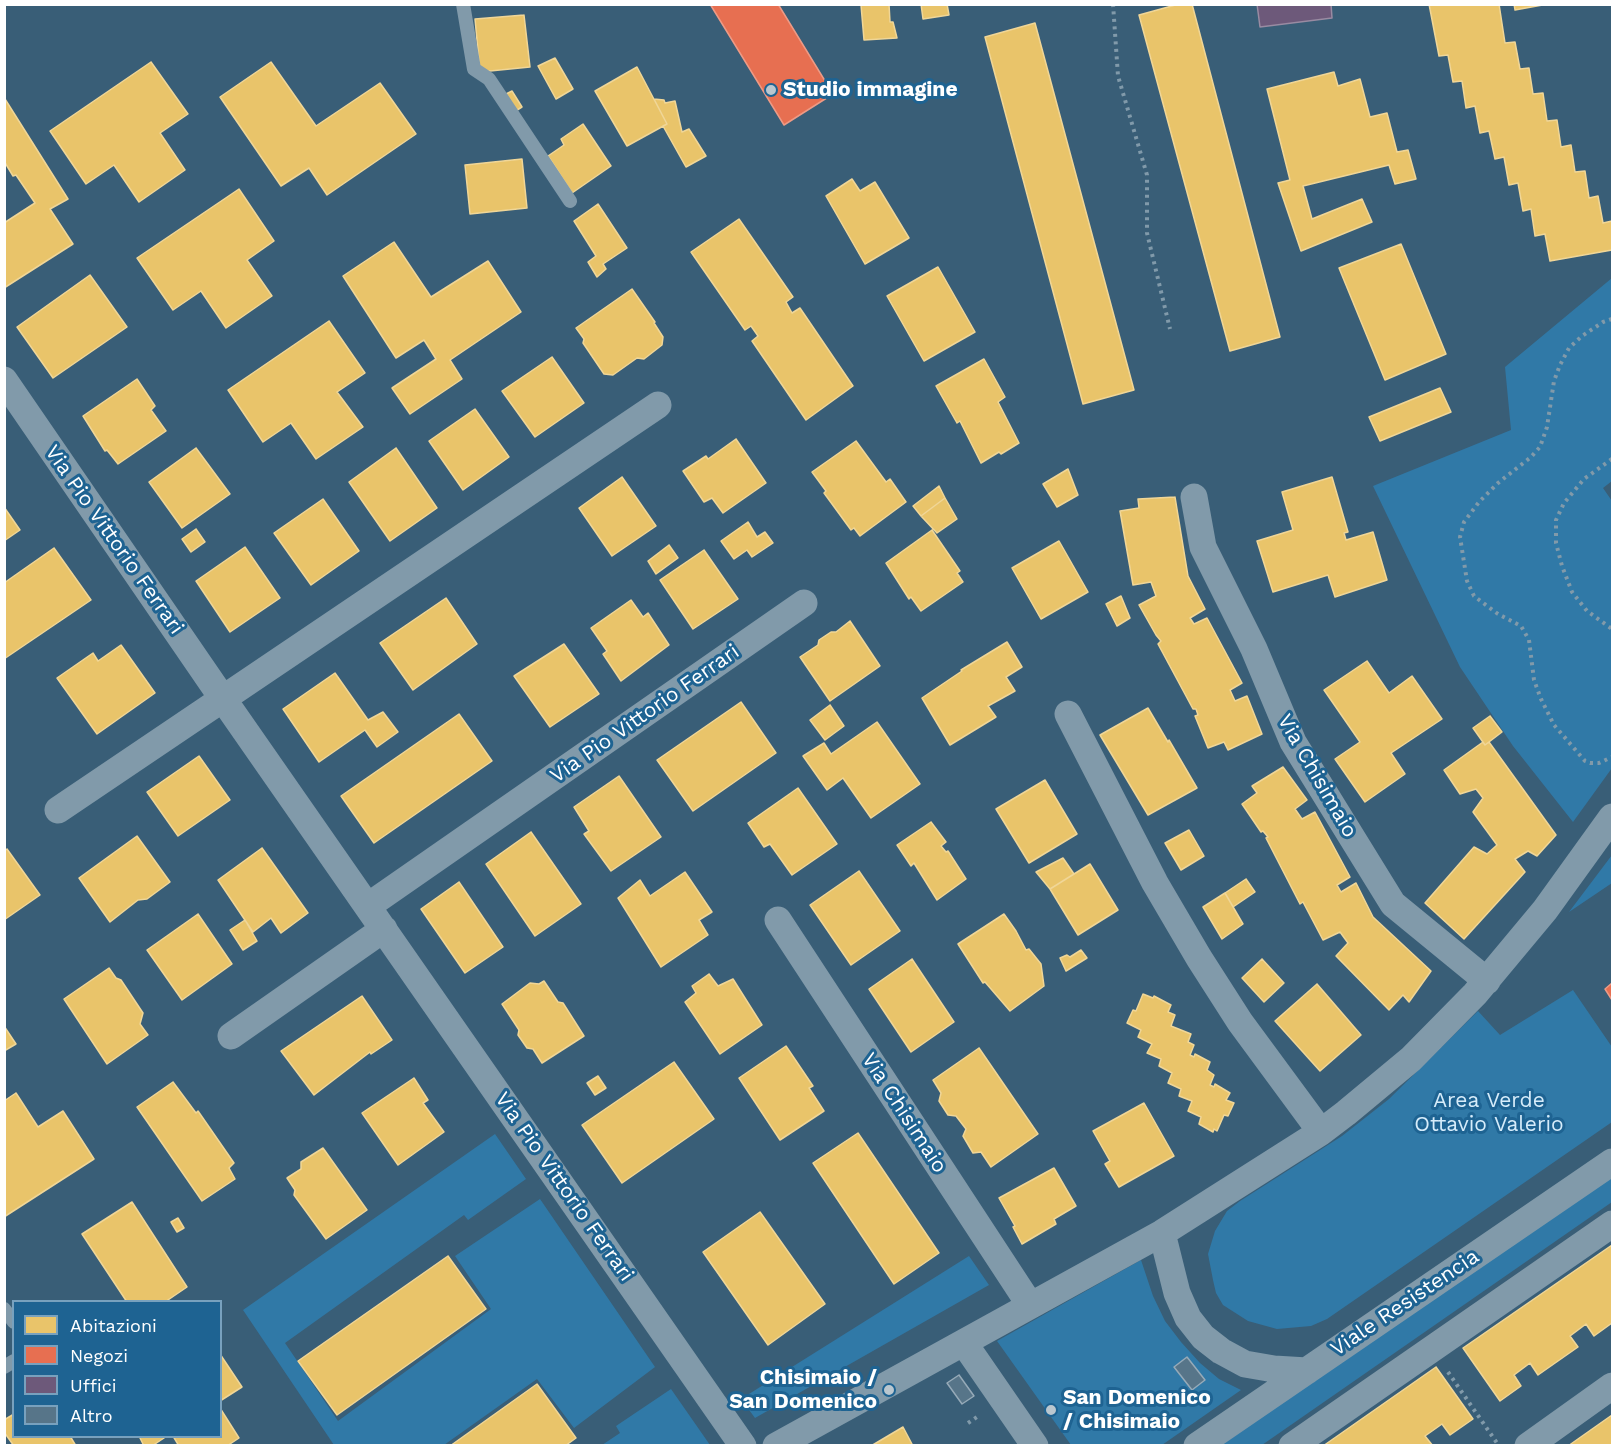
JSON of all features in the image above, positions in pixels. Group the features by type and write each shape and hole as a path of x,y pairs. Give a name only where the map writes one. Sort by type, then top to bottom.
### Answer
{"street":[{"name":"Via Pio Vittorio Ferrari","path":"4,380 223,699 744,1446"},
{"path":"58,810 658,405"},
{"name":"Via Chisimaio","path":"1194,497 1203,547 1254,649 1293,742 1393,904 1487,981"},
{"name":"Via Pio Vittorio Ferrari","path":"368,906 804,603"},
{"path":"1068,714 1155,883 1199,958 1240,1022 1321,1132"},
{"path":"776,1446 811,1435 1030,1305 1162,1233 1321,1132 1412,1059 1487,981 1545,910 1612,817"},
{"name":"Via Chisimaio","path":"778,920 1030,1305"},
{"path":"231,1036 384,929"},
{"name":"Viale Resistencia","path":"1197,1446 1612,1161"},
{"path":"1292,1446 1612,1224"},
{"path":"1162,1233 1177,1293 1188,1318 1203,1337 1221,1351 1245,1364 1307,1371"},
{"path":"964,1343 1035,1446"},
{"path":"1528,1446 1612,1386"}],"lane":[{"path":"463,4 474,69 489,79 570,201"}],"path":[{"path":"1113,4 1118,75 1147,175 1147,233 1170,329"},
{"path":"1612,319 1603,322 1582,336 1569,348 1554,381 1547,428 1540,447 1479,502 1464,522 1460,537 1467,581 1474,596 1498,614 1521,626 1529,640 1534,680 1554,725 1585,761 1599,763 1612,757"},
{"path":"1612,459 1584,479 1564,503 1556,520 1556,543 1572,592 1587,611 1612,629"},
{"path":"1432,1349 1499,1446"},
{"path":"968,1423 986,1411"}],"green space":[{"path":"1612,278 1612,481 1603,488 1612,501 1612,768 1573,822 1513,746 1460,667 1373,486 1511,430 1505,367"},
{"path":"1612,855 1612,883 1569,912"},
{"name":"Area Verde Ottavio Valerio","path":"1573,990 1612,1047 1612,1122 1327,1319 1311,1326 1277,1329 1248,1321 1223,1305 1216,1293 1208,1254 1215,1231 1227,1211 1342,1136 1389,1099 1478,1011 1500,1035"},
{"path":"495,1134 526,1179 468,1220 464,1215 285,1343 338,1421 491,1309 455,1256 540,1199 655,1367 574,1428 537,1379 444,1445 334,1445 243,1310"},
{"path":"1612,1170 1612,1202 1262,1445 1217,1446"},
{"path":"969,1256 989,1285 755,1418 741,1399"},
{"path":"1141,1260 1153,1296 1165,1321 1181,1342 1219,1379 1241,1390 1162,1445 1071,1445 997,1341"},
{"path":"671,1389 710,1445 602,1445 620,1433 616,1426"}],"building: Abitazioni":[{"path":"889,4 890,22 893,22 897,38 864,40 861,5"},
{"path":"921,4 947,4 949,15 923,19"},
{"path":"1179,4 1192,4 1280,337 1230,351 1139,15"},
{"path":"1429,4 1499,4 1505,43 1515,42 1520,69 1529,68 1533,94 1543,93 1547,121 1557,120 1561,147 1571,145 1575,172 1585,171 1589,198 1598,196 1603,223 1612,221 1612,250 1550,261 1545,234 1535,236 1531,209 1523,211 1518,183 1509,185 1504,157 1495,159 1489,131 1480,133 1475,106 1466,108 1462,81 1453,82 1448,55 1439,56"},
{"path":"1514,4 1548,4 1515,10"},
{"path":"524,15 530,67 480,72 475,19"},
{"path":"1035,23 1134,390 1083,404 985,37"},
{"path":"555,58 573,89 556,99 538,66"},
{"path":"151,62 188,114 160,133 185,170 139,202 114,165 86,184 50,131"},
{"path":"271,62 316,126 380,83 416,134 327,195 309,168 281,186 220,97"},
{"path":"637,67 667,124 627,146 595,91"},
{"path":"1334,72 1338,86 1360,79 1370,117 1387,113 1397,152 1408,150 1416,179 1395,184 1389,165 1303,186 1312,219 1362,199 1372,222 1301,251 1278,183 1290,180 1267,89"},
{"path":"512,91 522,107 514,112 504,95"},
{"path":"5,99 68,199 50,209 73,244 4,288 4,223 35,203 4,161"},
{"path":"654,99 664,100 665,103 675,101 682,132 689,129 706,156 686,167 663,126 667,124"},
{"path":"583,124 611,166 572,193 548,156 564,145 561,139"},
{"path":"522,159 527,208 470,214 465,165"},
{"path":"852,179 860,191 875,182 909,238 865,264 826,196"},
{"path":"239,189 274,241 247,260 272,296 226,328 201,291 173,310 137,258"},
{"path":"598,204 627,248 603,264 606,269 597,277 588,262 596,256 574,221"},
{"path":"739,219 793,297 786,302 792,313 800,308 853,386 806,420 752,341 758,336 751,326 745,330 691,252"},
{"path":"394,242 431,297 488,261 521,312 450,360 462,379 410,414 392,388 436,359 424,340 396,358 343,276"},
{"path":"1401,244 1446,354 1385,380 1339,268"},
{"path":"938,267 975,332 924,361 887,296"},
{"path":"90,275 127,327 53,378 17,327"},
{"path":"632,289 655,322 663,337 662,345 644,359 637,358 613,375 604,374 583,343 584,339 576,328"},
{"path":"329,321 365,373 337,392 363,427 316,459 291,423 263,442 228,390"},
{"path":"552,357 584,403 535,437 502,391"},
{"path":"984,359 1005,397 998,402 1019,443 981,463 960,421 957,423 936,386"},
{"path":"137,379 155,406 151,410 166,431 118,464 107,450 105,451 83,416"},
{"path":"1440,388 1451,412 1380,441 1369,417"},
{"path":"475,409 509,457 463,490 429,441"},
{"path":"736,439 766,483 723,513 712,498 704,502 683,471 706,456 708,459"},
{"path":"856,441 886,482 890,479 906,502 860,536 854,528 851,530 812,472"},
{"path":"196,448 230,494 182,528 149,482"},
{"path":"396,448 437,508 390,541 349,482"},
{"path":"1068,469 1078,495 1057,507 1043,484"},
{"path":"622,477 656,526 612,556 579,508"},
{"path":"1332,477 1348,532 1344,533 1346,540 1373,532 1387,580 1335,597 1328,575 1273,592 1257,541 1293,530 1282,492"},
{"path":"939,486 945,498 921,516 913,506"},
{"path":"1175,497 1188,576 1205,609 1190,618 1194,624 1207,618 1242,683 1230,690 1235,701 1247,696 1262,734 1228,750 1224,742 1208,748 1195,716 1198,715 1196,709 1193,709 1158,644 1161,641 1139,605 1156,596 1151,582 1133,585 1120,511 1139,508 1138,499"},
{"path":"945,498 957,519 937,533 921,516"},
{"path":"323,499 359,551 311,585 274,533"},
{"path":"4,507 20,530 4,541"},
{"path":"748,522 757,537 765,532 773,543 752,557 747,550 734,559 721,541"},
{"path":"196,529 205,542 191,552 182,539"},
{"path":"932,530 960,571 957,573 963,582 921,611 911,597 909,599 886,563"},
{"path":"1059,541 1088,592 1041,619 1012,568"},
{"path":"669,545 678,558 656,574 648,561"},
{"path":"245,547 280,598 230,632 196,581"},
{"path":"54,548 91,600 4,659 4,583"},
{"path":"704,550 738,599 693,629 660,580"},
{"path":"1121,596 1130,618 1117,626 1106,604"},
{"path":"446,598 477,644 413,690 380,643"},
{"path":"631,600 643,617 648,613 669,645 621,681 603,654 607,651 591,628"},
{"path":"850,621 880,666 830,701 800,657 818,645 819,640 831,632 836,632"},
{"path":"1007,642 1022,667 1006,677 1015,691 988,706 996,717 950,745 922,698 961,670"},
{"path":"564,644 599,694 550,727 514,676"},
{"path":"121,645 155,693 97,734 57,678 93,653 98,661"},
{"path":"1367,661 1389,693 1412,676 1442,719 1391,753 1405,774 1365,802 1335,759 1360,742 1324,690"},
{"path":"335,673 368,720 383,712 398,732 377,747 365,730 319,762 283,709"},
{"path":"741,702 776,753 693,811 657,760"},
{"path":"830,705 844,726 825,740 810,720"},
{"path":"1148,708 1197,788 1148,815 1100,735"},
{"path":"459,714 492,761 374,843 341,796"},
{"path":"1490,716 1502,732 1485,745 1473,728"},
{"path":"877,722 920,784 871,818 843,778 827,790 803,756 824,743 831,754"},
{"path":"1483,742 1485,745 1489,742 1556,835 1537,856 1528,851 1515,859 1525,872 1464,939 1425,903 1474,847 1487,854 1497,845 1473,812 1483,798 1476,789 1460,794 1444,770"},
{"path":"199,756 230,800 178,836 147,792"},
{"path":"1283,767 1307,800 1295,809 1302,819 1315,812 1350,877 1337,885 1341,892 1356,883 1373,917 1431,971 1409,1002 1403,995 1389,1010 1336,956 1348,943 1340,932 1323,940 1303,902 1300,904 1266,838 1268,837 1263,831 1261,832 1242,804 1257,793 1252,786"},
{"path":"619,776 661,837 611,871 584,834 589,831 574,807"},
{"path":"1045,780 1077,834 1029,863 996,809"},
{"path":"798,788 837,844 792,875 770,844 764,847 748,823"},
{"path":"931,822 946,842 941,846 946,852 948,851 966,879 937,900 914,863 911,866 897,845"},
{"path":"1189,830 1204,856 1181,870 1165,843"},
{"path":"531,832 581,904 535,936 486,864"},
{"path":"137,836 170,882 147,899 138,900 110,922 79,878"},
{"path":"262,848 308,913 281,933 271,918 253,932 218,880"},
{"path":"7,849 40,895 4,920 4,851"},
{"path":"1063,858 1074,874 1050,889 1036,872"},
{"path":"1090,864 1118,910 1078,935 1050,889"},
{"path":"859,871 900,931 851,965 810,905"},
{"path":"685,872 712,912 699,920 708,935 661,967 618,898 640,880 650,896"},
{"path":"1246,879 1255,892 1233,907 1225,893"},
{"path":"459,882 503,947 465,973 421,909"},
{"path":"1225,893 1243,924 1222,939 1203,907"},
{"path":"198,914 232,964 182,1000 147,950"},
{"path":"1004,914 1026,950 1029,949 1041,964 1044,986 1010,1011 985,982 983,983 958,944"},
{"path":"245,920 257,941 243,950 230,930"},
{"path":"1081,950 1087,958 1066,971 1060,958 1067,955 1070,957"},
{"path":"912,959 954,1022 911,1052 869,989"},
{"path":"1262,959 1284,983 1264,1002 1242,978"},
{"path":"109,968 116,978 121,980 143,1013 140,1024 148,1035 107,1064 64,999"},
{"path":"709,974 718,986 733,979 762,1025 720,1054 685,1002 696,993 692,986"},
{"path":"544,981 558,1002 563,1003 584,1036 542,1063 533,1049 527,1048 518,1035 519,1030 502,1004 530,983 539,984"},
{"path":"1317,984 1361,1035 1320,1071 1275,1021"},
{"path":"1143,994 1153,998 1154,996 1171,1005 1168,1012 1175,1015 1171,1026 1191,1034 1188,1042 1194,1045 1190,1055 1194,1057 1195,1054 1210,1062 1207,1070 1214,1075 1210,1085 1214,1087 1215,1084 1230,1093 1226,1100 1234,1103 1228,1116 1224,1115 1217,1131 1214,1129 1213,1132 1199,1124 1201,1117 1188,1111 1192,1101 1179,1096 1181,1089 1168,1083 1172,1073 1159,1066 1161,1059 1147,1053 1152,1044 1138,1037 1141,1030 1127,1023 1133,1010 1136,1011"},
{"path":"362,996 392,1040 371,1054 370,1052 314,1095 281,1051"},
{"path":"4,1026 16,1044 4,1051"},
{"path":"786,1046 813,1086 809,1088 824,1111 780,1140 739,1078"},
{"path":"979,1048 1038,1134 991,1167 981,1152 973,1153 963,1136 966,1129 956,1116 948,1115 939,1101 941,1093 933,1080"},
{"path":"674,1062 714,1119 622,1183 582,1125"},
{"path":"598,1076 606,1088 595,1095 587,1083"},
{"path":"414,1078 428,1100 423,1103 444,1132 398,1165 362,1113"},
{"path":"173,1082 196,1113 198,1111 234,1163 229,1168 235,1179 202,1201 137,1107"},
{"path":"16,1093 38,1127 63,1111 94,1159 4,1217 4,1101"},
{"path":"1144,1103 1174,1156 1119,1187 1105,1164 1110,1161 1093,1131"},
{"path":"858,1133 939,1253 894,1284 813,1163"},
{"path":"323,1148 367,1210 326,1239 294,1195 295,1190 287,1178 301,1169 301,1162"},
{"path":"1054,1168 1076,1206 1054,1219 1056,1224 1022,1244 999,1198"},
{"path":"132,1202 187,1287 168,1300 126,1300 82,1234"},
{"path":"760,1212 825,1304 768,1345 703,1252"},
{"path":"178,1218 184,1228 177,1232 171,1222"},
{"path":"1612,1245 1612,1323 1594,1336 1586,1324 1570,1336 1578,1347 1538,1375 1530,1363 1514,1375 1521,1386 1500,1401 1463,1348"},
{"path":"448,1256 486,1309 337,1415 298,1361"},
{"path":"222,1357 242,1387 222,1400"},
{"path":"1436,1367 1473,1419 1450,1435 1442,1424 1425,1436 1433,1446 1323,1446"},
{"path":"537,1384 576,1438 565,1446 450,1446"},
{"path":"222,1411 239,1438 227,1446 179,1446 174,1438 222,1438"},
{"path":"12,1415 12,1438 71,1438 76,1446 14,1446 4,1432 4,1420"},
{"path":"1612,1415 1612,1446 1568,1446"},
{"path":"903,1427 913,1446 871,1446"},
{"path":"140,1438 164,1438 152,1446 144,1446"}],"building: Negozi":[{"path":"710,4 778,4 833,94 784,125"},
{"path":"1612,983 1612,1000 1605,989"}],"building: Uffici":[{"path":"1257,4 1331,4 1332,18 1260,27"}],"building: Altro":[{"path":"1187,1357 1205,1380 1192,1390 1174,1367"},
{"path":"959,1375 974,1396 962,1404 947,1383"}],"place":[{"name":"Studio immagine","path":"771,90"},
{"name":"Chisimaio / San Domenico","path":"889,1390"},
{"name":"San Domenico / Chisimaio","path":"1051,1410"}]}
